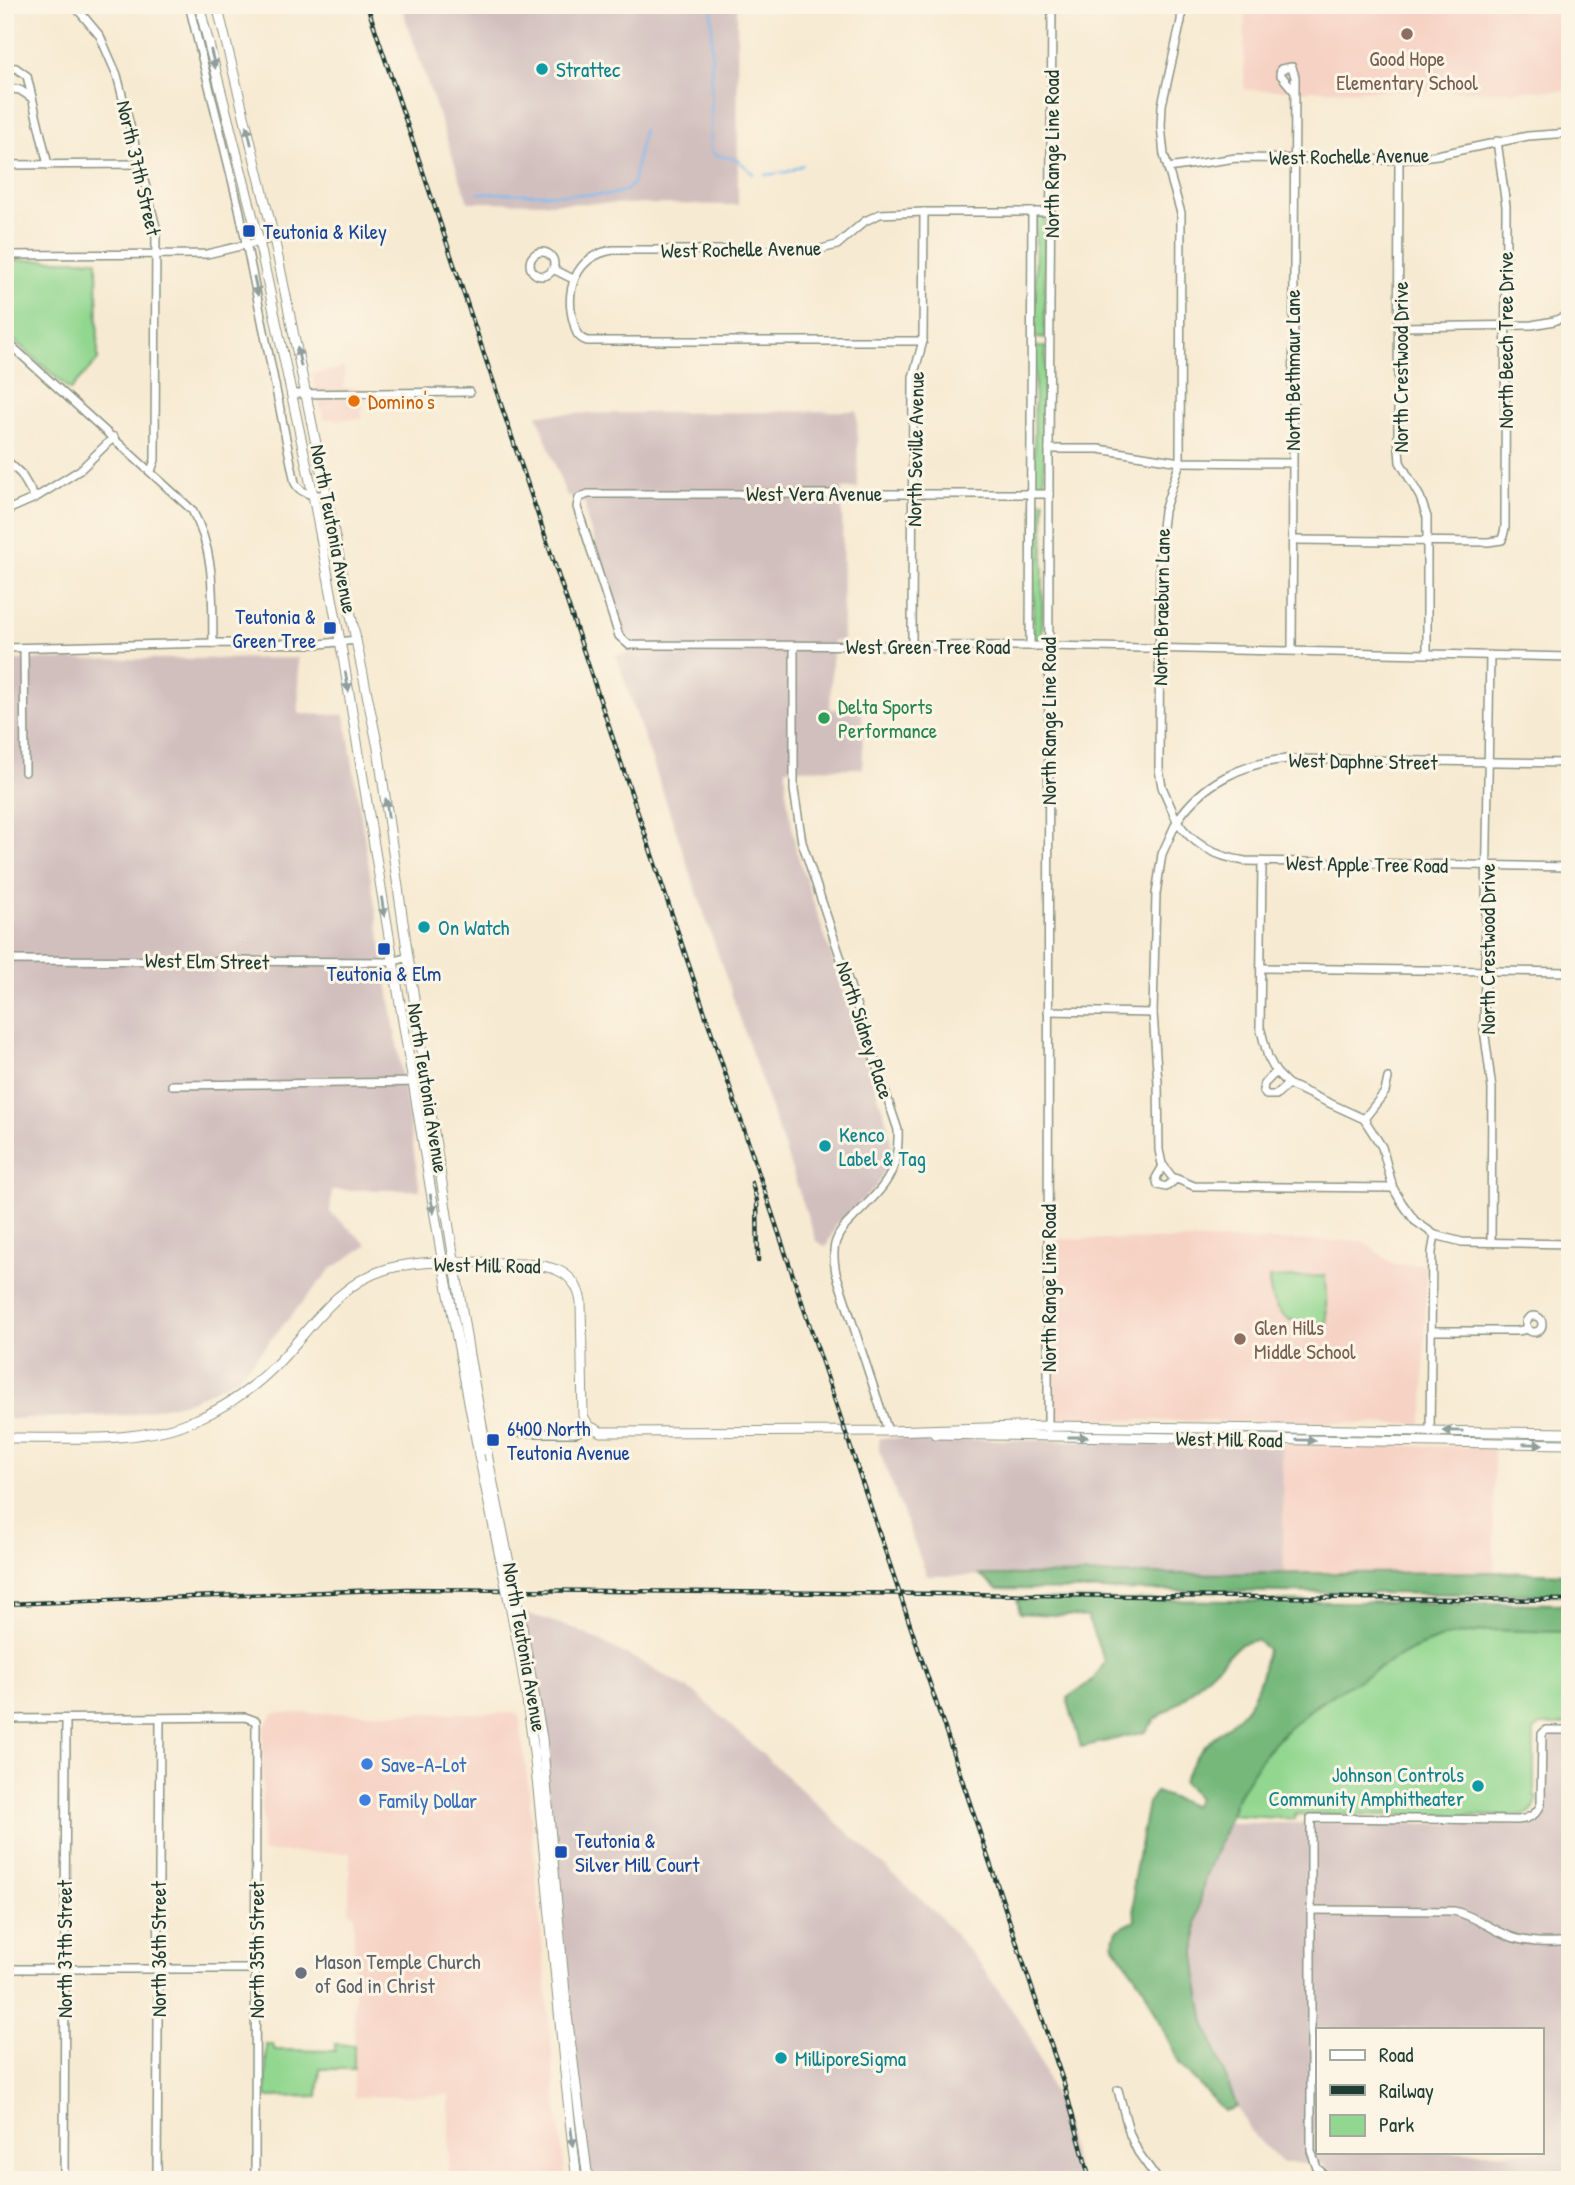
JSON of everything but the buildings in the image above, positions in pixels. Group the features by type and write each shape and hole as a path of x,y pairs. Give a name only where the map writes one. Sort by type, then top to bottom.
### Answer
{"main road":[{"name":"North Teutonia Avenue","path":"199,5 259,241 313,495 443,1263 479,1455 518,1626 537,1773 566,2095 577,2180"},
{"name":"North Teutonia Avenue","path":"216,5 274,238 378,748 425,1082 468,1354 543,1749 567,2015 588,2180"},
{"name":"West Mill Road","path":"5,1438 121,1437 162,1431 188,1423 223,1406 260,1380 351,1285 385,1269 402,1265 443,1263 545,1265 557,1268 572,1280 580,1293 581,1303 582,1410 589,1426 610,1433 888,1432 1048,1426 1570,1433"},
{"name":"West Mill Road","path":"888,1432 1048,1437 1570,1444"}],"street":[{"name":"North 37th Street","path":"74,5 100,36 112,62 156,227 158,254 155,460 151,471"},
{"name":"North Teutonia Avenue","path":"189,5 247,244 295,483 298,489 313,495"},
{"name":"North Range Line Road","path":"1048,1437 1052,5"},
{"name":"North Braeburn Lane","path":"1177,821 1162,787 1159,769 1160,533 1167,497 1181,462 1181,213 1168,168 1161,126 1182,5"},
{"path":"5,67 16,68 27,76 48,165"},
{"path":"5,88 20,90 33,98"},
{"name":"North Bethmaur Lane","path":"1292,650 1294,91"},
{"name":"West Rochelle Avenue","path":"1168,168 1236,158 1399,160 1528,136 1570,133"},
{"name":"North Beech Tree Drive","path":"1428,542 1502,540 1505,528 1505,198 1497,141"},
{"name":"North Crestwood Drive","path":"1399,160 1398,436 1400,462 1420,497 1427,517 1427,653"},
{"path":"5,165 140,164"},
{"name":"West Rochelle Avenue","path":"573,279 588,261 604,251 817,250 837,245 873,216 890,212 1051,212"},
{"name":"North Seville Avenue","path":"912,645 912,377 923,341 923,212"},
{"path":"1030,646 1032,212"},
{"path":"5,255 207,254 274,238"},
{"path":"553,269 573,279 569,306 577,334 587,341 923,341"},
{"path":"1400,327 1506,327 1542,324 1570,314"},
{"path":"1032,342 1050,343"},
{"path":"7,344 114,437 192,510 203,529 210,554 213,643"},
{"path":"291,394 470,392"},
{"path":"5,511 35,498 80,470 114,437"},
{"path":"1049,449 1099,449 1181,462 1292,463"},
{"path":"5,459 21,474 35,498"},
{"name":"West Vera Avenue","path":"623,642 578,510 579,498 588,494 1049,494"},
{"path":"313,495 328,495"},
{"path":"1293,540 1428,542"},
{"path":"5,648 356,640"},
{"name":"West Green Tree Road","path":"623,642 629,645 652,646 1049,646 1570,656"},
{"name":"North Sidney Place","path":"794,646 793,790 802,842 898,1130 896,1163 890,1178 842,1230 833,1254 836,1273 888,1432"},
{"path":"24,648 25,772"},
{"name":"North Crestwood Drive","path":"1490,654 1485,1029 1492,1089 1491,1242"},
{"name":"West Daphne Street","path":"1177,821 1188,807 1218,781 1247,766 1271,760 1570,763"},
{"path":"1177,821 1158,873 1153,1013 1159,1150 1163,1166 1175,1180 1201,1186 1393,1188"},
{"name":"West Apple Tree Road","path":"1177,821 1194,841 1216,853 1262,863 1570,867"},
{"path":"1262,863 1260,1027 1268,1056 1276,1072 1288,1084 1364,1119 1387,1157 1393,1188 1407,1212 1435,1235 1462,1242 1570,1244"},
{"name":"West Elm Street","path":"5,960 392,962 408,957"},
{"path":"1261,968 1570,972"},
{"path":"1048,1011 1153,1013"},
{"path":"1276,1072 1264,1084 1266,1095 1276,1095 1288,1084"},
{"path":"1364,1119 1385,1092 1388,1078"},
{"path":"172,1084 425,1082"},
{"path":"1163,1166 1156,1178 1158,1185 1166,1187 1175,1180"},
{"path":"1430,1442 1432,1252 1435,1235"},
{"path":"1431,1331 1527,1329"},
{"path":"512,1433 576,1433 589,1426"},
{"name":"North 35th Street","path":"160,1719 245,1717 256,1721 255,2180"},
{"path":"5,1719 160,1719"},
{"name":"North 37th Street","path":"64,2180 66,1719"},
{"name":"North 36th Street","path":"157,2180 160,1719"},
{"path":"1330,2180 1317,2168 1311,2151 1311,1818 1528,1818 1541,1804 1542,1734 1546,1730 1570,1730"},
{"path":"1311,1910 1454,1910 1472,1915 1508,1936 1525,1941 1570,1942"},
{"path":"5,1969 256,1969"},
{"path":"1118,2090 1130,2135 1138,2152 1158,2180"}],"shaded area":[{"path":"401,5 737,5 738,205 468,202"},
{"name":"Good Hope Elementary School","path":"1245,5 1570,5 1570,91 1244,90"},
{"path":"344,368 344,388 362,388 362,419 324,419 312,374"},
{"path":"857,411 858,488 842,489 843,640 833,641 830,709 862,710 863,768 786,769 786,790 796,850 887,1122 892,1147 875,1188 837,1224 826,1247 816,1241 616,655 631,653 632,639 625,634 587,519 585,503 566,495 537,414"},
{"path":"298,658 299,714 345,715 420,1190 332,1190 330,1212 368,1245 331,1269 238,1378 190,1401 130,1415 5,1419 5,660"},
{"name":"Glen Hills Middle School","path":"1053,1239 1363,1241 1393,1264 1426,1265 1424,1412 1420,1424 1055,1419"},
{"path":"879,1438 1282,1444 1284,1575 927,1576 879,1450"},
{"path":"1282,1444 1494,1447 1494,1572 1284,1575"},
{"path":"519,1611 573,1628 634,1658 698,1695 941,1918 979,1963 1027,2031 1058,2104 1079,2180 588,2180 548,1797"},
{"path":"274,1713 519,1713 566,2180 449,2180 449,2095 354,2097 354,1915 349,1911 350,1853 262,1852 263,1728"},
{"path":"1554,1735 1570,1735 1570,2180 1341,2180 1321,2163 1283,2163 1255,2137 1237,2107 1205,2022 1196,1972 1196,1922 1205,1877 1227,1823 1522,1824 1536,1819 1545,1807 1546,1742"}],"green space":[{"path":"1036,216 1045,216 1045,338 1035,338"},
{"path":"5,260 97,260 98,360 70,390 5,332"},
{"path":"1035,347 1046,347 1044,487 1034,487"},
{"path":"1034,501 1044,501 1042,641 1033,640"},
{"path":"1325,1276 1327,1326 1293,1321 1285,1317 1273,1302 1269,1278"},
{"path":"1494,1572 1570,1574 1570,1595 997,1589 979,1575"},
{"path":"1017,1599 1570,1604 1570,1632 1489,1630 1444,1637 1411,1650 1317,1704 1280,1736 1263,1756 1235,1801 1205,1877 1196,1922 1196,1972 1205,2022 1237,2107 1224,2111 1180,2065 1144,1988 1113,1944 1117,1930 1135,1921 1133,1883 1148,1803 1156,1792 1193,1806 1198,1798 1183,1782 1189,1769 1207,1744 1240,1715 1251,1701 1267,1649 1256,1640 1240,1644 1145,1732 1081,1747 1067,1698 1093,1680 1105,1662 1087,1617 1020,1613"},
{"path":"1489,1630 1570,1632 1570,1725 1541,1725 1534,1730 1534,1797 1538,1798 1530,1812 1521,1816 1295,1814 1295,1819 1231,1815 1235,1801 1263,1756 1299,1717 1411,1650 1444,1637"},
{"path":"266,2044 273,2045 275,2050 335,2051 335,2044 354,2045 354,2069 320,2069 318,2096 266,2097"}],"waterway":[{"path":"712,5 711,149 715,155 740,162 753,174"},
{"path":"478,193 610,195 627,190 633,183 643,130"},
{"path":"765,175 787,172 803,165"}],"railway":[{"path":"367,5 1064,2084 1090,2180"},
{"path":"752,1183 757,1201 758,1261"},
{"path":"5,1604 407,1589 1570,1600"}],"place":[{"name":"Good Hope Elementary School","path":"1407,34"},
{"name":"Strattec","path":"542,69"},
{"name":"Teutonia & Kiley","path":"249,231"},
{"name":"Domino's","path":"354,401"},
{"name":"Teutonia & Green Tree","path":"330,628"},
{"name":"Delta Sports Performance","path":"824,718"},
{"name":"On Watch","path":"424,927"},
{"name":"Teutonia & Elm","path":"384,949"},
{"name":"Kenco Label & Tag","path":"825,1146"},
{"name":"Glen Hills Middle School","path":"1240,1339"},
{"name":"6400 North Teutonia Avenue","path":"493,1440"},
{"name":"Save-A-Lot","path":"367,1764"},
{"name":"Johnson Controls Community Amphitheater","path":"1478,1786"},
{"name":"Family Dollar","path":"365,1800"},
{"name":"Teutonia & Silver Mill Court","path":"561,1852"},
{"name":"Mason Temple Church of God in Christ","path":"301,1973"},
{"name":"MilliporeSigma","path":"781,2058"}]}
